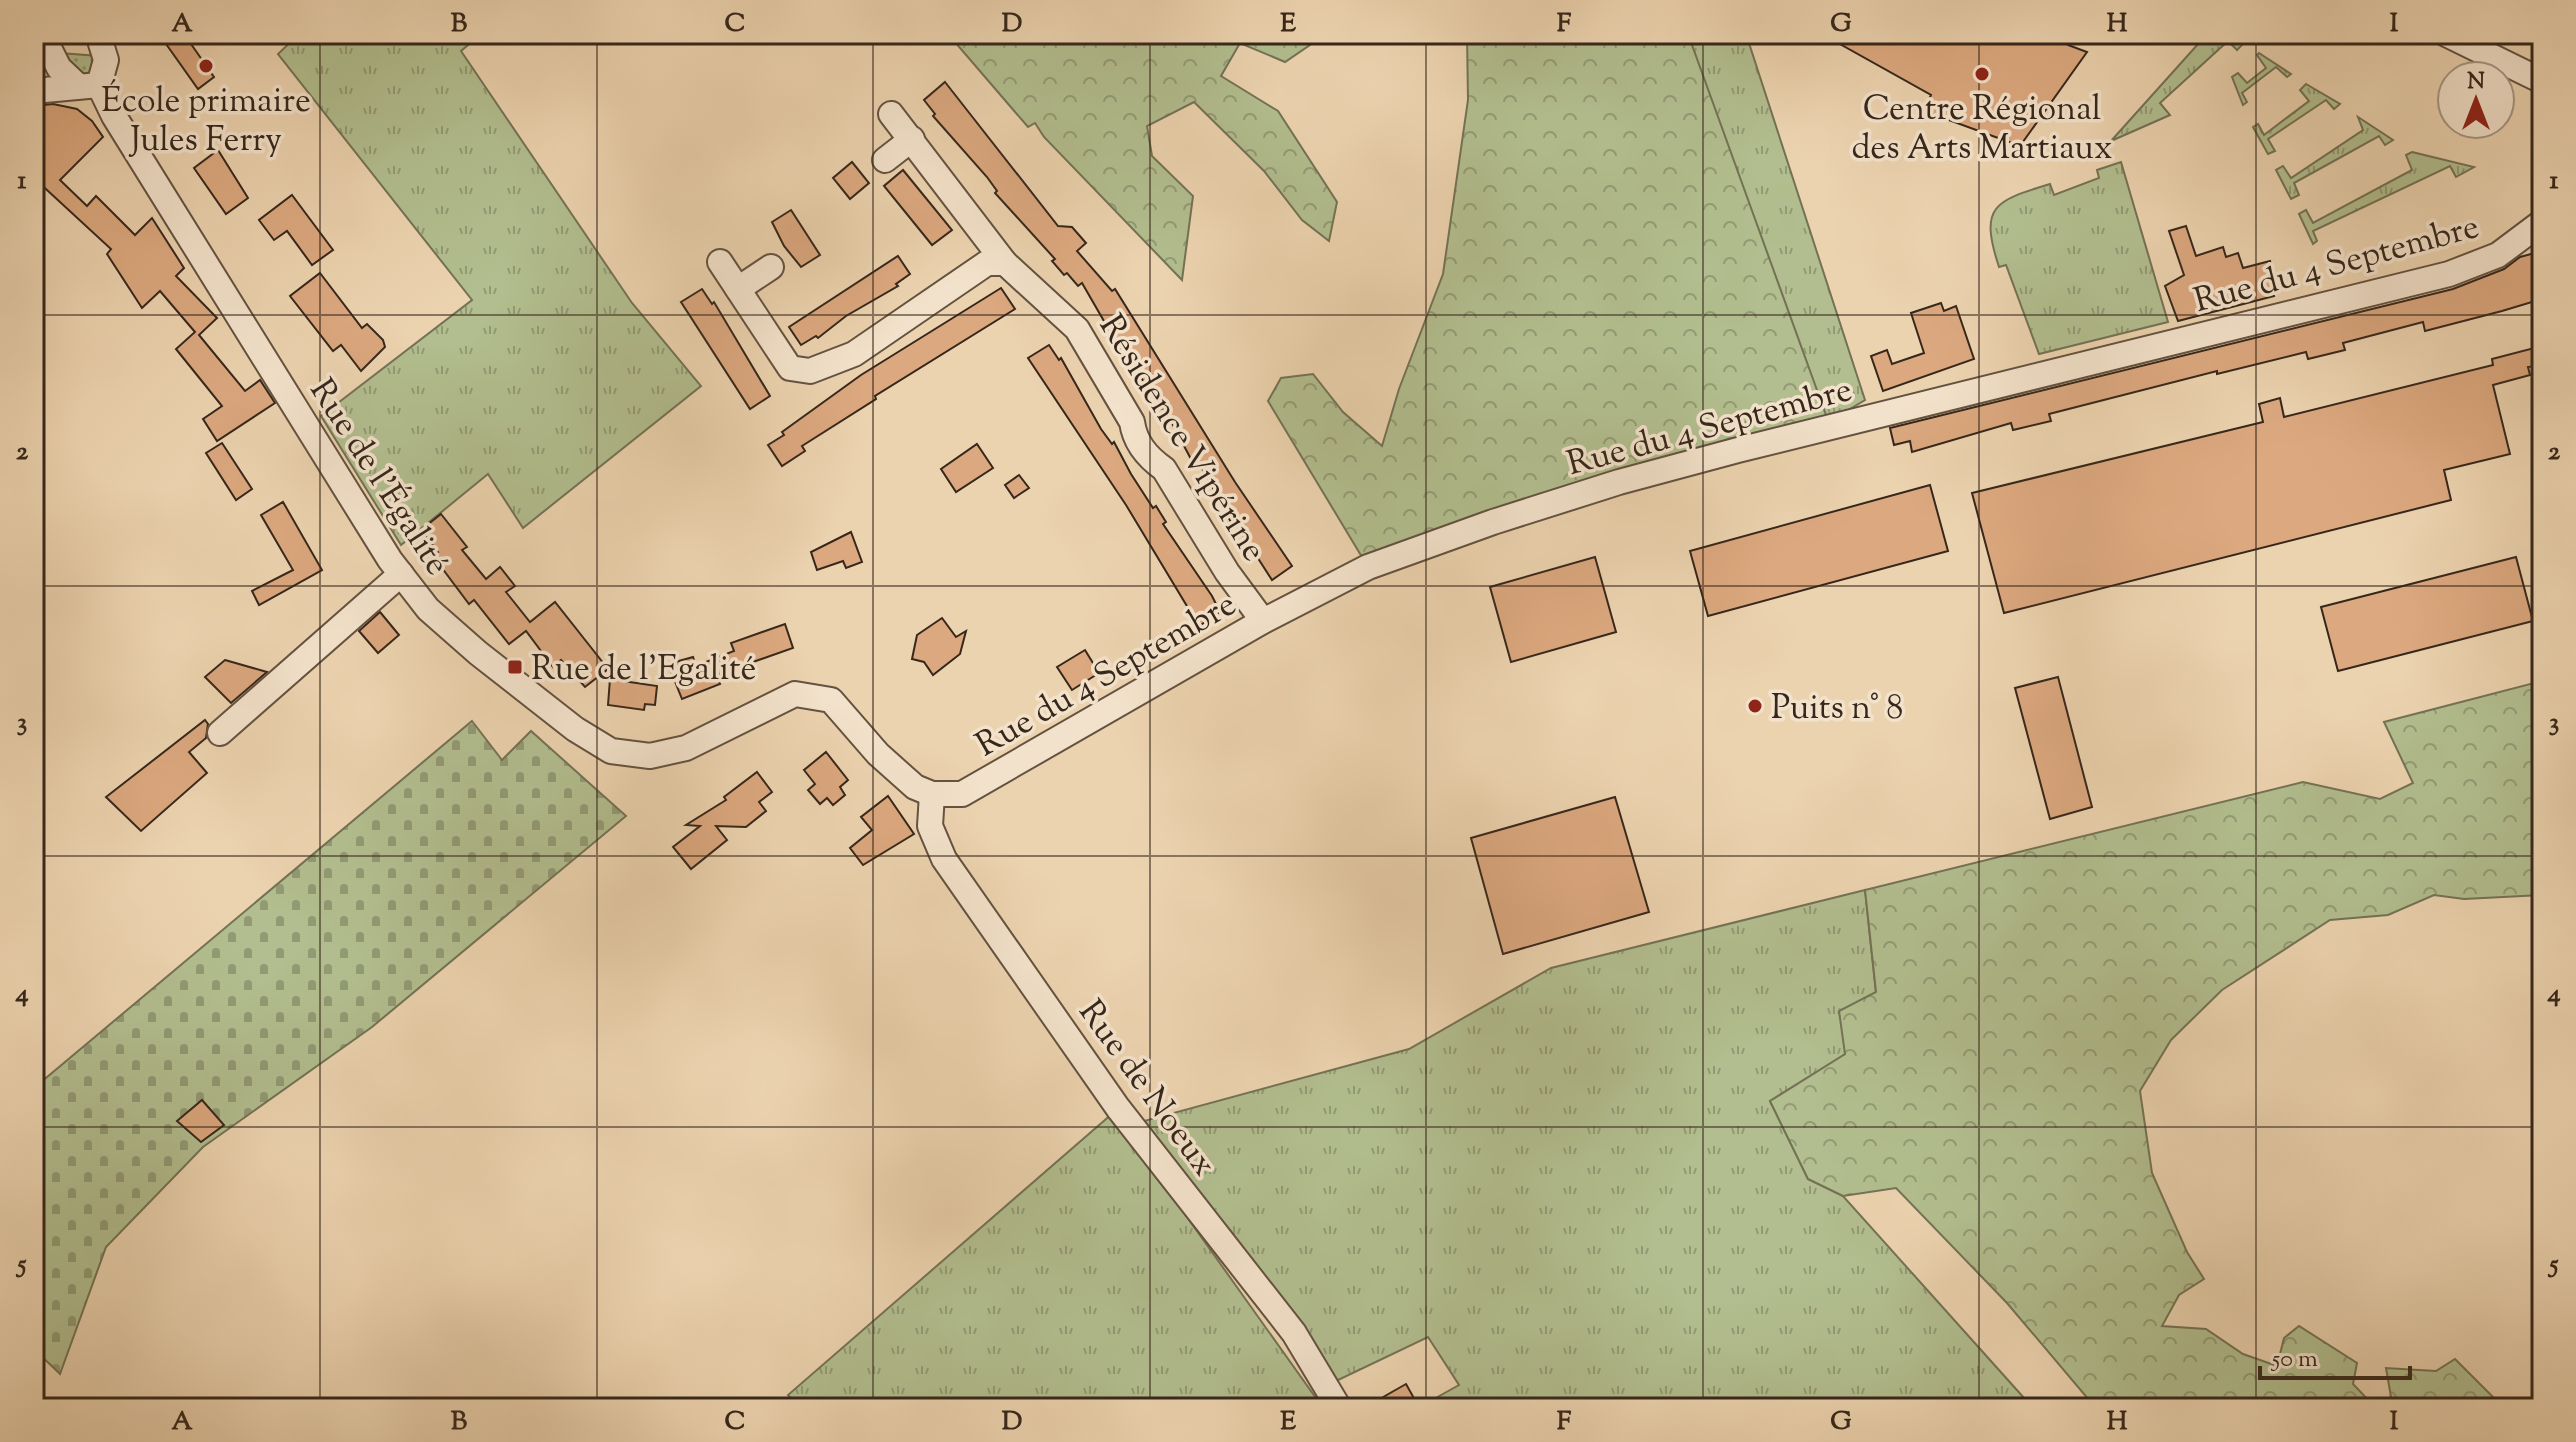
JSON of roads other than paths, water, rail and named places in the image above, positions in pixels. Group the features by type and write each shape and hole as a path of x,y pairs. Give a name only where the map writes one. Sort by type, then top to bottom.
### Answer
{"street":[{"name":"Rue de l'Égalité","path":"42,34 59,68 89,86 136,150 401,574 428,609 510,681 575,729 611,751 650,756 686,748 795,694 831,700 878,754 915,787 932,794"},
{"path":"34,91 89,86 106,60 98,34"},
{"path":"2446,34 2542,81"},
{"name":"Résidence Vipérine","path":"891,114 1005,263 1077,329 1132,422 1134,436 1149,459 1164,469 1227,572 1263,621"},
{"path":"885,160 912,139"},
{"name":"Rue du 4 Septembre","path":"932,794 962,794 1263,621 1368,567 1619,482 1851,420 2449,274 2498,255 2542,222"},
{"path":"720,262 790,368 810,371 854,354 987,263 1005,263"},
{"path":"738,289 771,267"},
{"path":"220,733 401,574"},
{"name":"Rue de Noeux","path":"932,794 930,826 944,859 1118,1108 1294,1333 1339,1408"}],"place":[{"name":"École primaire Jules Ferry","path":"206,66"},
{"name":"Centre Régional des Arts Martiaux","path":"1982,74"},
{"name":"Rue de l'Egalité","path":"515,667"},
{"name":"Puits n° 8","path":"1755,706"}]}
